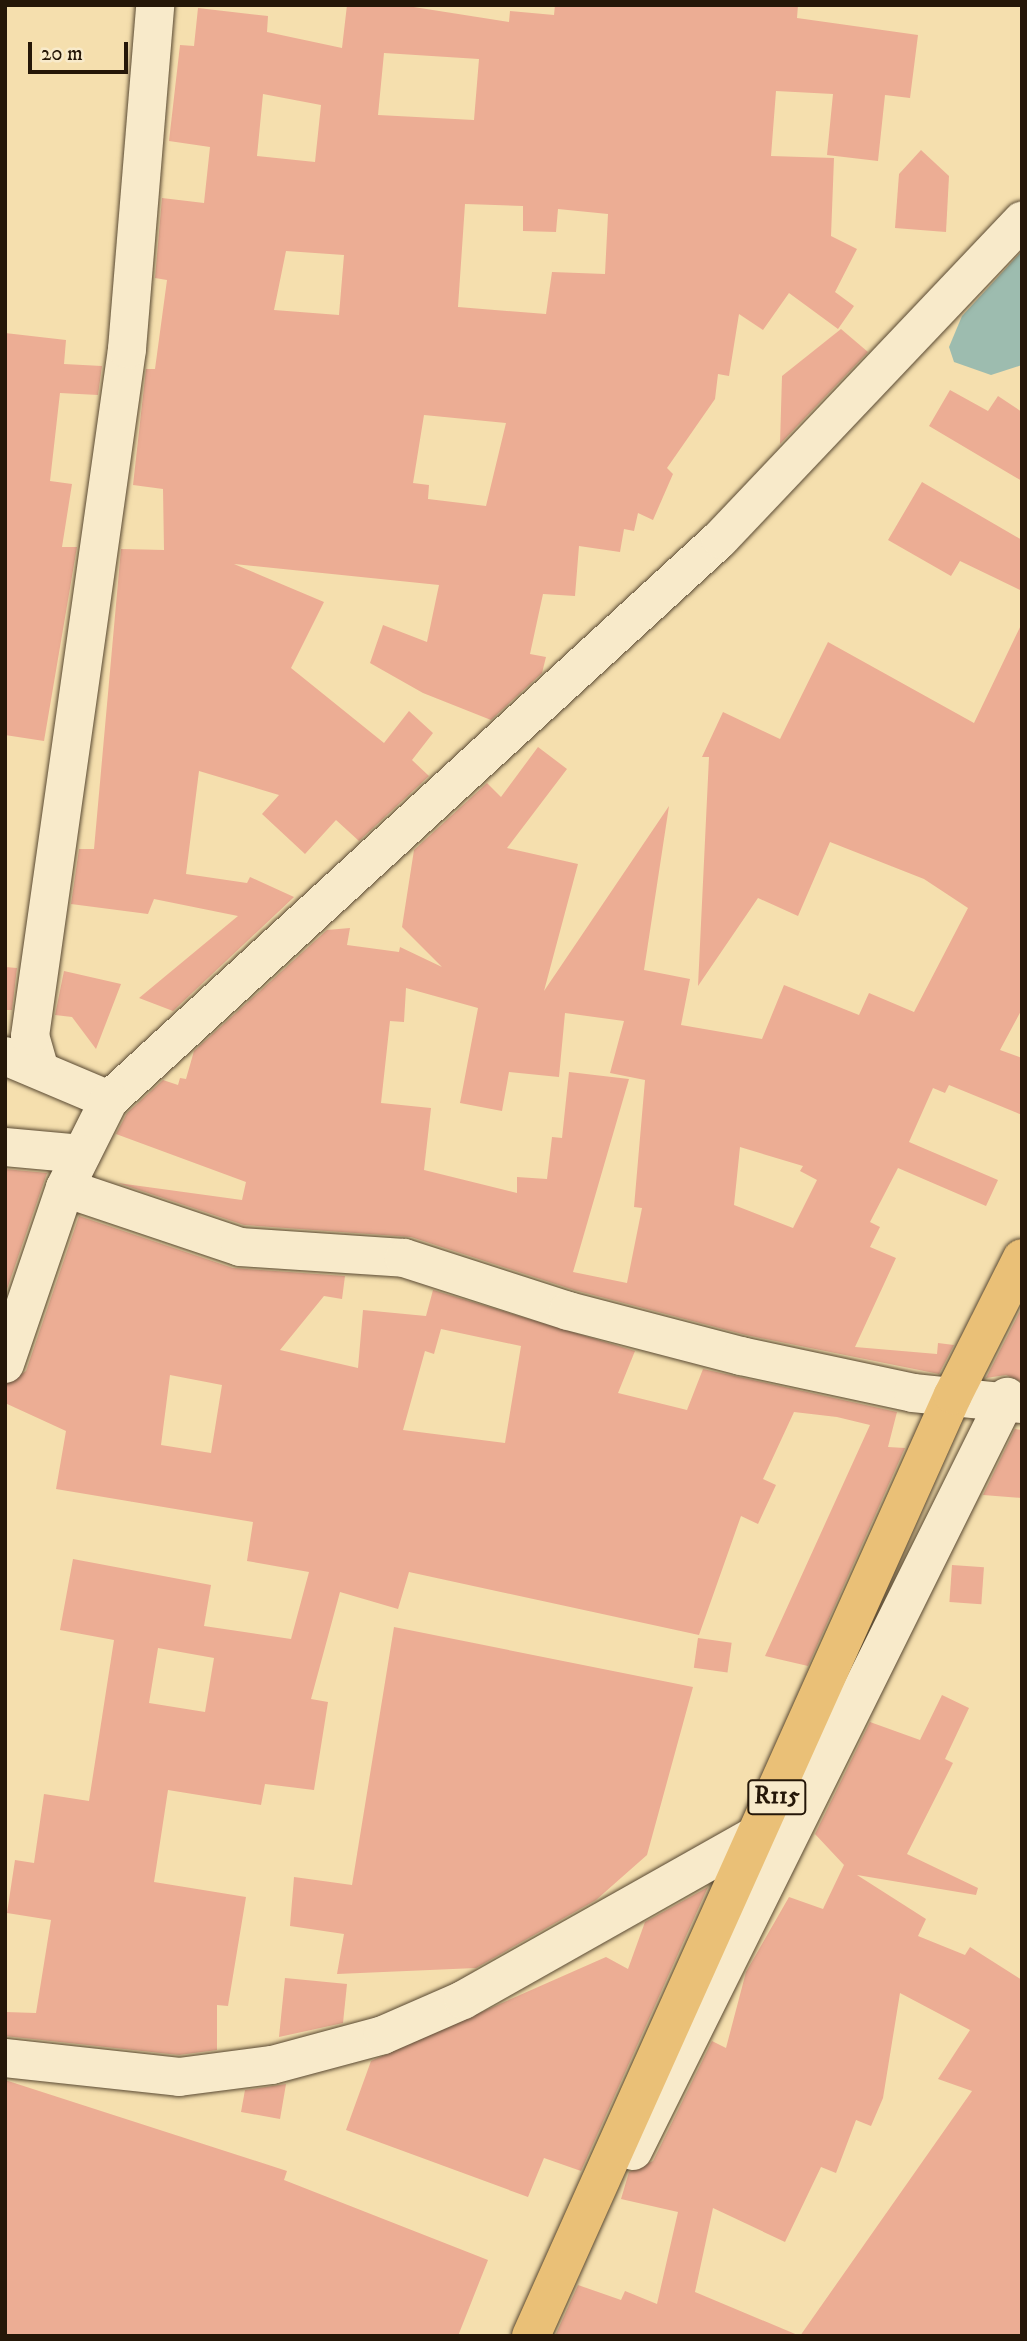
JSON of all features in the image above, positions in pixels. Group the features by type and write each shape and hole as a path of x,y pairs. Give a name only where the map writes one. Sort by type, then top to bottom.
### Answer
{"main road":[{"name":"R115","path":"531,2336 762,1831 953,1395 1022,1258"}],"street":[{"path":"108,1100 22,1061 30,1036 127,349 155,5"},
{"path":"5,1364 65,1188 108,1100 720,539 1022,221"},
{"path":"5,1147 82,1154"},
{"path":"65,1188 240,1247 404,1258 568,1311 741,1356 913,1393 1015,1401 544,2336"},
{"path":"5,2058 178,2077 271,2065 383,2035 463,2000 762,1831"}],"shaded area":[{"path":"1022,251 1022,365 991,375 954,362 949,347 962,316"}],"building":[{"path":"347,5 401,5 509,22 510,11 554,15 555,5 798,5 797,18 918,35 910,98 885,95 878,161 827,155 833,94 776,91 771,156 834,158 831,236 857,249 835,292 854,306 838,329 789,293 763,330 739,314 729,376 718,374 715,399 667,468 673,474 653,520 638,513 634,531 624,529 620,552 579,546 575,596 543,594 530,654 546,657 542,673 491,720 423,693 370,663 383,625 427,642 439,585 234,564 324,602 291,668 384,743 409,711 433,733 412,760 429,776 359,841 336,820 305,854 262,814 279,795 199,771 186,874 247,883 250,877 294,897 173,1011 139,998 238,916 154,899 148,914 71,904 79,849 94,849 121,549 164,550 163,489 133,485 146,369 155,369 167,280 155,278 162,198 204,203 210,147 169,141 180,45 194,46 198,8 268,16 267,32 342,48","holes":["384,53 479,59 474,120 378,115","263,94 321,105 315,162 257,156","465,204 523,206 523,231 556,232 558,209 608,214 605,274 552,272 546,314 458,307","286,251 344,255 339,315 274,310","424,415 506,423 486,506 428,499 429,485 413,483"]},
{"path":"921,150 949,176 946,232 895,228 899,174"},
{"path":"841,329 868,352 780,444 782,376"},
{"path":"5,333 66,340 64,364 102,366 98,395 60,393 50,481 72,484 62,547 77,547 44,741 5,735"},
{"path":"950,390 988,411 998,396 1022,412 1022,481 929,426"},
{"path":"922,482 1022,540 1022,591 960,561 951,576 888,540"},
{"path":"1022,623 1022,1009 1000,1050 1022,1058 1022,1115 949,1085 945,1093 933,1088 909,1142 998,1180 986,1206 898,1168 870,1222 880,1227 870,1247 896,1258 855,1347 937,1354 938,1343 954,1345 939,1374 746,1335 574,1290 411,1237 244,1225 118,1183 242,1200 246,1182 116,1134 127,1113 163,1080 178,1085 180,1078 186,1079 194,1051 327,930 350,928 347,945 399,952 400,947 442,967 402,927 414,850 487,783 501,797 538,747 567,769 507,848 578,864 544,991 669,806 644,970 690,979 681,1025 762,1039 784,985 859,1015 869,993 914,1012 968,908 924,879 830,842 798,916 758,898 698,986 709,757 702,757 723,712 780,739 828,642 974,723","holes":["406,988 478,1008 460,1103 502,1111 509,1072 559,1077 565,1013 624,1021 610,1073 645,1080 634,1207 642,1208 627,1283 573,1272 629,1079 569,1072 562,1138 552,1137 547,1179 517,1177 517,1193 424,1170 431,1108 381,1103 390,1021 404,1022","740,1147 803,1166 800,1171 817,1180 793,1228 734,1205"]},
{"path":"5,967 17,968 12,1010 5,1010"},
{"path":"64,971 121,984 96,1049 72,1017 55,1015"},
{"path":"5,1169 47,1173 5,1295"},
{"path":"79,1216 233,1268 345,1276 342,1299 324,1296 280,1350 358,1368 363,1310 426,1316 433,1290 635,1351 618,1393 687,1410 703,1369 897,1412 888,1447 905,1448 808,1666 765,1656 870,1425 837,1417 794,1412 763,1479 776,1485 758,1524 741,1516 699,1635 409,1572 398,1609 340,1592 311,1699 328,1702 314,1790 265,1784 261,1805 168,1790 154,1882 246,1897 228,2006 217,2005 217,2050 179,2055 5,2036 5,2012 36,2013 51,1920 7,1913 15,1860 34,1863 44,1794 89,1801 114,1640 60,1630 73,1559 211,1585 204,1626 291,1639 309,1572 247,1561 253,1522 56,1489 66,1431 5,1403 5,1385 26,1371","holes":["441,1329 521,1346 505,1443 403,1430 425,1351 434,1354","170,1375 222,1385 211,1453 161,1445","158,1648 214,1658 205,1712 149,1703"]},
{"path":"1022,1307 1022,1382 1006,1375 986,1378"},
{"path":"1015,1429 1022,1430 1022,1498 983,1495"},
{"path":"952,1565 984,1567 981,1604 949,1602"},
{"path":"394,1627 693,1687 647,1855 596,1900 476,1968 337,1974 344,1934 290,1926 294,1877 352,1885"},
{"path":"698,1638 732,1643 727,1672 694,1668"},
{"path":"942,1695 969,1708 945,1759 953,1763 907,1854 978,1888 976,1895 857,1875 926,1919 918,1936 965,1955 970,1947 1022,1980 1022,2336 555,2336 578,2285 621,2300 625,2291 657,2304 678,2212 621,2199 629,2172 653,2161 712,2041 726,2048 746,1972 789,1897 823,1909 844,1865 815,1834 870,1722 920,1740","holes":["900,1993 970,2030 938,2079 972,2091 800,2336 695,2292 713,2208 785,2242 821,2167 836,2173 856,2120 871,2126 883,2098"]},
{"path":"708,1887 581,2171 544,2158 528,2197 346,2130 371,2061 606,1957 628,1969 645,1922"},
{"path":"285,1978 347,1984 343,2023 279,2037"},
{"path":"5,2080 287,2171 284,2180 488,2260 458,2336 5,2336"},
{"path":"286,2084 280,2119 241,2112 245,2090"}]}
